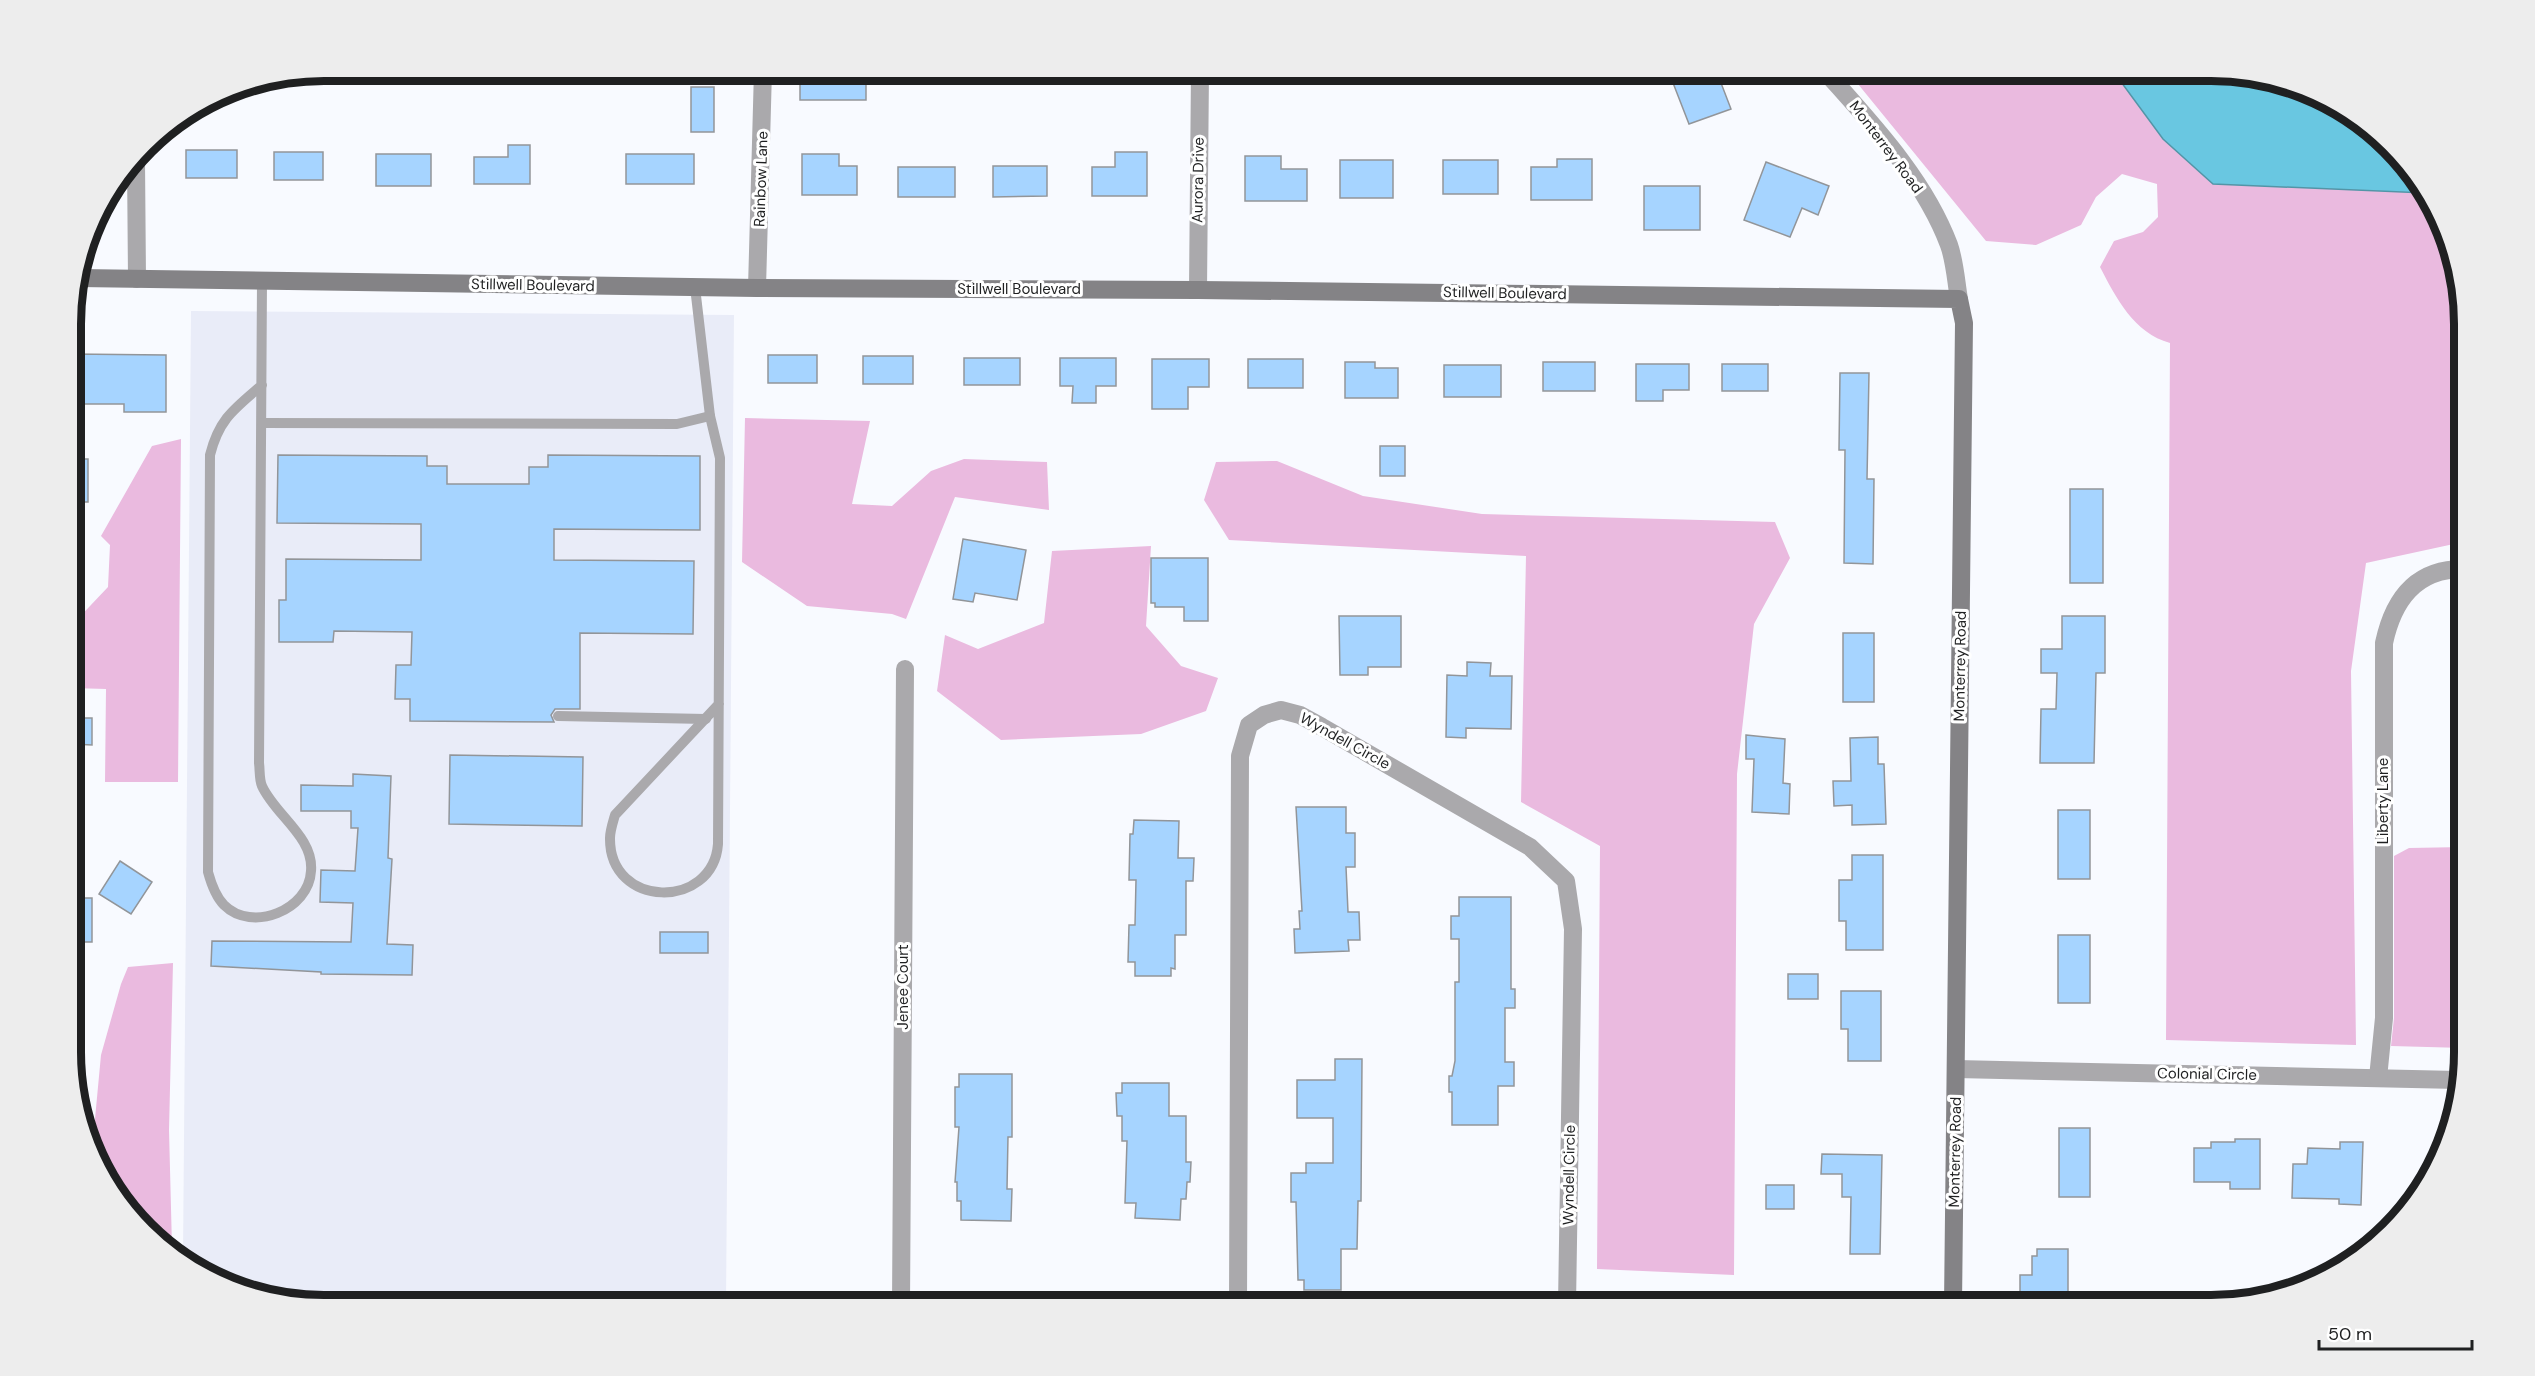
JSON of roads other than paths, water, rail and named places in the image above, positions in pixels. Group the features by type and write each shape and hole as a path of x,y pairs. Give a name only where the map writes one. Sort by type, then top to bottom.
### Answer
{"street":[{"name":"Rainbow Lane","path":"757,288 763,81"},
{"name":"Aurora Drive","path":"1198,290 1200,81"},
{"name":"Monterrey Road","path":"1834,81 1873,125 1928,203 1949,246 1964,323 1953,1295"},
{"path":"136,170 137,279"},
{"name":"Stillwell Boulevard","path":"86,278 757,288 1198,290 1959,300"},
{"name":"Liberty Lane","path":"2378,1078 2384,1018 2384,643 2389,618 2402,596 2425,577 2454,571"},
{"name":"Jenee Court","path":"901,1295 905,669"},
{"name":"Wyndell Circle","path":"1238,1295 1240,756 1250,725 1264,715 1281,710 1300,715 1322,726 1530,847 1566,881 1573,929 1567,1295"},
{"name":"Colonial Circle","path":"1956,1069 2452,1080"}],"lane":[{"path":"262,281 262,385 262,423 261,783 308,850 312,869 309,884 284,910 267,917 251,917 234,913 223,904 208,872 210,455 216,433 226,416 262,385"},
{"path":"695,287 710,416 720,458 719,704 717,859 710,871 687,887 661,893 643,891 625,879 615,861 610,838 615,815 719,704"},
{"path":"262,423 677,424 710,416"},
{"path":"558,716 706,719"}],"water":[{"path":"2120,81 2243,83 2274,89 2304,99 2346,122 2371,141 2394,164 2415,193 2213,184 2163,139"}]}
